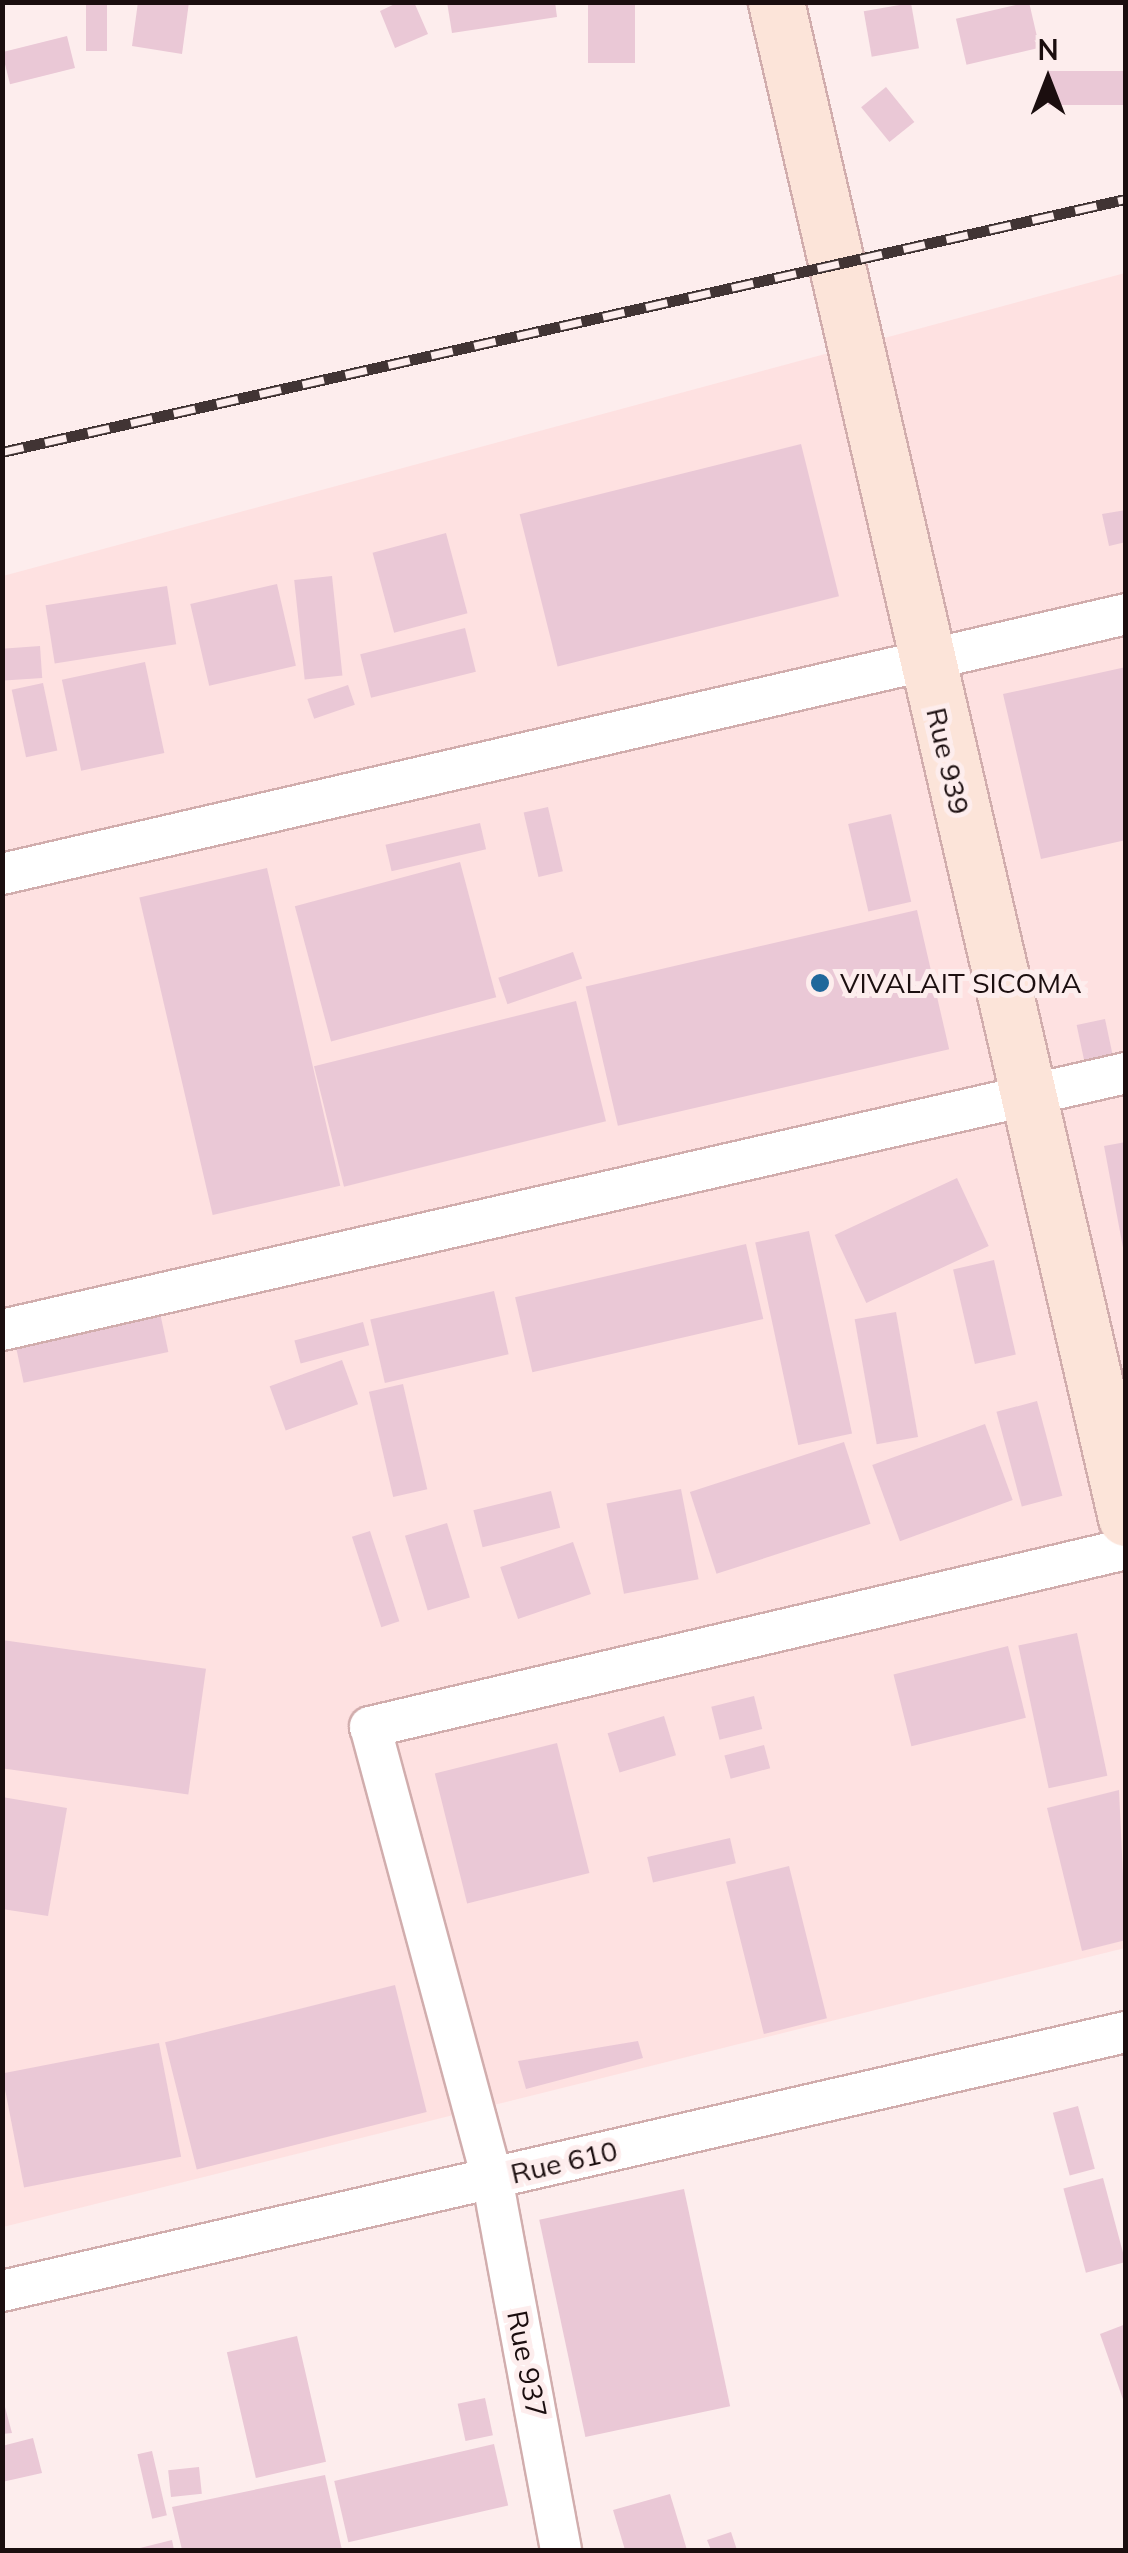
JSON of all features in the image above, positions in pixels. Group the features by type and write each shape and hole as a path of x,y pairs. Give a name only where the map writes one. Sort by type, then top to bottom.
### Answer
{"main road":[{"name":"Rue 939","path":"776,2 925,661 1126,1518"}],"street":[{"path":"2,874 1126,614"},
{"path":"2,1330 1126,1073"},
{"name":"Rue 937","path":"561,2550 492,2178 370,1727 1126,1549"},
{"name":"Rue 610","path":"2,2291 1126,2032"}],"shaded area":[{"path":"1125,273 1125,1948 3,2227 3,576"}],"building":[{"path":"86,2 107,2 107,51 86,51"},
{"path":"138,2 189,2 182,54 132,46"},
{"path":"399,2 414,2 428,34 395,48 380,11"},
{"path":"447,2 555,2 557,17 452,33"},
{"path":"588,2 635,2 635,63 588,63"},
{"path":"1029,2 1040,48 966,65 956,19"},
{"path":"911,3 919,48 872,57 864,11"},
{"path":"67,36 75,68 10,84 2,52"},
{"path":"1048,71 1126,71 1126,105 1048,105"},
{"path":"886,87 914,122 889,142 861,107"},
{"path":"801,444 839,596 558,666 520,514"},
{"path":"1126,510 1126,542 1109,546 1102,514"},
{"path":"446,533 467,613 394,633 373,553"},
{"path":"332,576 342,675 305,679 294,580"},
{"path":"277,584 296,666 209,686 190,604"},
{"path":"167,586 176,644 55,664 46,605"},
{"path":"465,628 476,672 371,698 360,654"},
{"path":"40,646 42,678 4,681 2,649"},
{"path":"145,662 164,753 81,771 62,680"},
{"path":"1126,667 1126,840 1041,859 1003,694"},
{"path":"43,683 57,750 26,757 12,690"},
{"path":"348,685 355,705 314,719 307,699"},
{"path":"548,807 563,871 538,877 524,813"},
{"path":"891,814 911,902 868,912 848,824"},
{"path":"480,823 486,849 392,871 385,845"},
{"path":"460,862 496,997 331,1041 295,906"},
{"path":"267,868 340,1186 213,1215 139,897"},
{"path":"917,910 949,1049 618,1126 586,986"},
{"path":"573,952 582,978 507,1004 498,978"},
{"path":"576,1001 606,1121 344,1187 314,1066"},
{"path":"1105,1019 1115,1065 1086,1071 1077,1025"},
{"path":"1126,1142 1126,1253 1124,1253 1104,1146"},
{"path":"957,1178 989,1246 866,1303 835,1235"},
{"path":"809,1231 852,1433 798,1445 755,1242"},
{"path":"746,1244 763,1319 532,1372 515,1297"},
{"path":"994,1260 1016,1355 975,1364 953,1269"},
{"path":"494,1291 509,1354 385,1383 370,1320"},
{"path":"159,1308 168,1352 24,1383 14,1339"},
{"path":"896,1312 918,1437 877,1444 855,1319"},
{"path":"363,1322 369,1345 301,1364 294,1340"},
{"path":"342,1360 358,1404 286,1431 270,1386"},
{"path":"403,1384 427,1489 393,1497 369,1392"},
{"path":"1037,1401 1062,1496 1022,1507 996,1412"},
{"path":"985,1424 1013,1500 900,1541 872,1465"},
{"path":"844,1442 871,1524 717,1574 690,1492"},
{"path":"681,1489 699,1579 624,1594 606,1504"},
{"path":"551,1491 560,1528 483,1547 473,1510"},
{"path":"447,1523 470,1598 428,1610 405,1536"},
{"path":"370,1531 399,1621 381,1627 352,1537"},
{"path":"573,1542 591,1594 518,1619 500,1567"},
{"path":"1077,1633 1107,1776 1049,1788 1018,1645"},
{"path":"2,1640 206,1669 188,1794 2,1768"},
{"path":"1008,1646 1026,1718 911,1746 894,1675"},
{"path":"754,1696 762,1729 720,1740 711,1707"},
{"path":"664,1716 676,1755 620,1772 608,1733"},
{"path":"557,1743 589,1873 467,1904 435,1773"},
{"path":"764,1745 770,1768 731,1779 724,1756"},
{"path":"1119,1790 1126,1940 1082,1951 1047,1808"},
{"path":"2,1797 67,1808 48,1916 2,1909"},
{"path":"730,1838 736,1863 653,1882 647,1857"},
{"path":"789,1866 827,2018 764,2034 726,1882"},
{"path":"395,1985 427,2112 197,2169 165,2042"},
{"path":"638,2041 643,2058 526,2089 518,2061"},
{"path":"159,2043 181,2157 24,2187 2,2074"},
{"path":"1078,2106 1095,2169 1070,2176 1053,2113"},
{"path":"1103,2178 1126,2262 1086,2273 1063,2189"},
{"path":"684,2189 730,2406 585,2437 539,2220"},
{"path":"1126,2324 1126,2405 1125,2405 1100,2334"},
{"path":"297,2336 326,2462 256,2478 227,2352"},
{"path":"2,2396 12,2433 2,2434"},
{"path":"485,2398 493,2435 466,2441 458,2404"},
{"path":"33,2438 42,2473 2,2482 2,2446"},
{"path":"494,2444 508,2505 348,2542 334,2481"},
{"path":"152,2451 167,2515 152,2519 137,2454"},
{"path":"199,2467 202,2494 171,2497 168,2470"},
{"path":"325,2475 342,2550 182,2550 172,2507"},
{"path":"670,2494 687,2550 625,2550 613,2510"},
{"path":"731,2532 737,2550 711,2550 707,2540"},
{"path":"172,2540 174,2550 136,2550 136,2549"}],"railway":[{"path":"2,452 1126,199"}],"place":[{"name":"VIVALAIT SICOMA","path":"820,983"}]}
